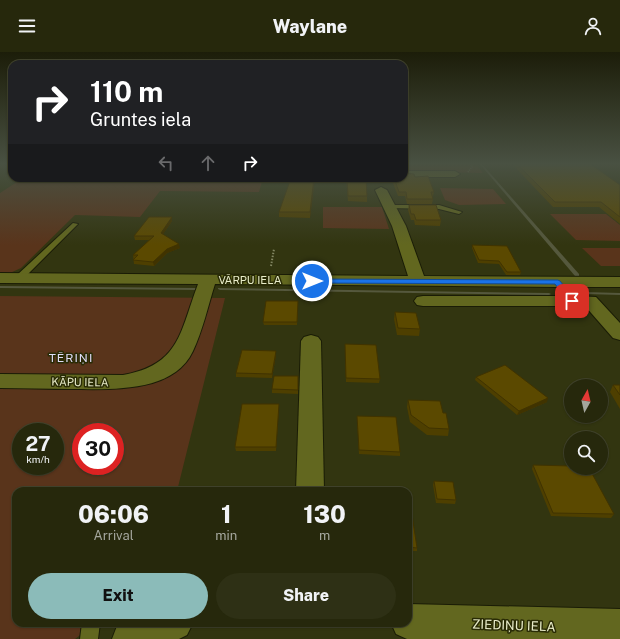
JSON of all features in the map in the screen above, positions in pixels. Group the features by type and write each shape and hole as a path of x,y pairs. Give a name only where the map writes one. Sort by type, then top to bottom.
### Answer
{"street":[{"path":"380,190 399,226 418,282"},
{"name":"VĀRPU IELA","path":"0,278 418,282 620,282"},
{"name":"KĀPU IELA","path":"0,380 123,382 145,378 158,372 171,364 183,351 208,280"},
{"path":"558,282 572,301"},
{"path":"423,301 590,301 620,334"},
{"path":"310,487 311,341"},
{"name":"ZIEDIŅU IELA","path":"412,622 620,627"},
{"path":"130,639 164,627"}],"lane":[{"path":"390,207 439,207 459,212"},
{"path":"19,278 75,224"},
{"path":"89,639 90,627"}],"shaded area":[{"path":"4,190 259,190 259,192 160,191 140,217 75,215 21,268 10,273 0,273 0,193"},
{"path":"441,190 494,190 506,204 459,205 445,200"},
{"path":"323,207 382,207 389,229 323,228"},
{"path":"550,214 606,214 620,225 620,241 576,240"},
{"path":"582,248 620,248 620,266 601,266"},
{"path":"0,296 225,298 178,487 12,487 12,627 91,627 75,639 0,639"}],"building":[{"path":"287,190 313,190 310,212 279,212"},
{"path":"348,190 367,190 367,196 348,196"},
{"path":"398,190 433,190 434,192 431,192 433,199 407,199 406,192 399,192"},
{"path":"543,190 620,190 620,217 601,202 555,202"},
{"path":"409,205 436,205 441,220 416,220 414,214 411,214"},
{"path":"149,217 172,217 161,233 179,244 167,249 153,262 133,260 138,255 133,255 154,236 134,236"},
{"path":"472,245 507,246 521,272 507,272 499,261 479,260"},
{"path":"266,301 298,301 297,322 263,322"},
{"path":"395,312 416,313 420,329 398,328"},
{"path":"345,344 376,345 380,379 346,378"},
{"path":"242,350 276,351 272,374 236,373"},
{"path":"505,365 548,398 519,411 476,377"},
{"path":"274,376 298,376 298,390 272,389"},
{"path":"613,385 620,385 620,395"},
{"path":"408,400 440,401 443,413 446,413 449,429 429,428 411,415"},
{"path":"242,404 279,404 276,447 235,447"},
{"path":"357,416 396,417 400,452 359,450"},
{"path":"533,465 564,466 564,475 593,475 614,514 553,513"},
{"path":"434,481 453,482 456,500 437,499"},
{"path":"412,514 417,548 412,547"}],"waterway":[{"path":"504,190 577,275"},
{"path":"0,287 195,289"},
{"path":"220,289 549,294"},
{"path":"586,293 620,294"}],"district":[{"name":"TĒRIŅI","path":"71,358"}],"route":[{"path":"312,281 558,282 572,301"}]}
